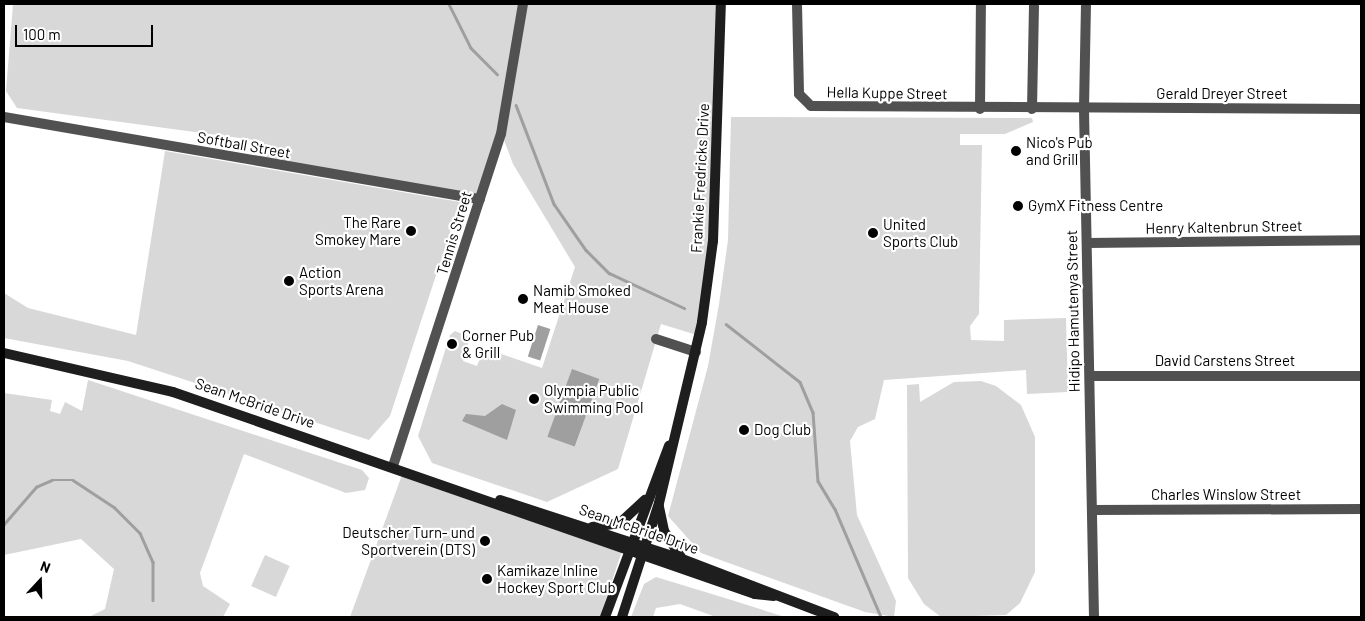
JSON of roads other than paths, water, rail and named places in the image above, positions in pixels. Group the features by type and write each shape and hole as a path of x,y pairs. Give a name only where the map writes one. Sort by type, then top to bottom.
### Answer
{"main road":[{"name":"Frankie Fredricks Drive","path":"622,617 659,503 671,443 696,352 713,241 721,4"},
{"name":"Sean McBride Drive","path":"4,353 173,392 644,551 755,594 774,596"},
{"name":"Frankie Fredricks Drive","path":"605,617 651,491 671,443"},
{"path":"586,527 620,523 638,510 651,491"},
{"name":"Sean McBride Drive","path":"491,499 514,502 586,527 632,547"},
{"path":"659,503 664,531 682,560"},
{"name":"Sean McBride Drive","path":"644,551 682,560 834,617"}],"street":[{"name":"Tennis Street","path":"393,466 506,114 523,4"},
{"name":"Hella Kuppe Street","path":"797,4 799,94 811,106 1084,110"},
{"path":"980,109 981,4"},
{"path":"1032,109 1034,4"},
{"name":"Hidipo Hamutenya Street","path":"1086,4 1084,110 1094,617"},
{"name":"Gerald Dreyer Street","path":"1084,110 1361,109"},
{"name":"Softball Street","path":"4,117 480,199"},
{"name":"Henry Kaltenbrun Street","path":"1087,243 1361,240"},
{"path":"656,339 696,352"},
{"name":"David Carstens Street","path":"1090,376 1361,376"},
{"name":"Charles Winslow Street","path":"1092,510 1361,509"}],"waterway":[{"path":"449,4 471,48 497,74"},
{"path":"516,105 554,204 586,250 609,273 684,308"},
{"path":"726,324 800,382 813,412 818,481 835,509 881,617"},
{"path":"4,524 36,487 52,480 73,480 114,507 140,533 153,562 153,600"}],"place":[{"name":"Nico's Pub and Grill","path":"1016,151"},
{"name":"GymX Fitness Centre","path":"1018,206"},
{"name":"The Rare Smokey Mare","path":"411,231"},
{"name":"United Sports Club","path":"873,233"},
{"name":"Action Sports Arena","path":"289,281"},
{"name":"Namib Smoked Meat House","path":"523,299"},
{"name":"Corner Pub & Grill","path":"452,344"},
{"name":"Olympia Public Swimming Pool","path":"534,399"},
{"name":"Dog Club","path":"744,430"},
{"name":"Deutscher Turn- und Sportverein (DTS)","path":"485,541"},
{"name":"Kamikaze Inline Hockey Sport Club","path":"487,579"}]}
